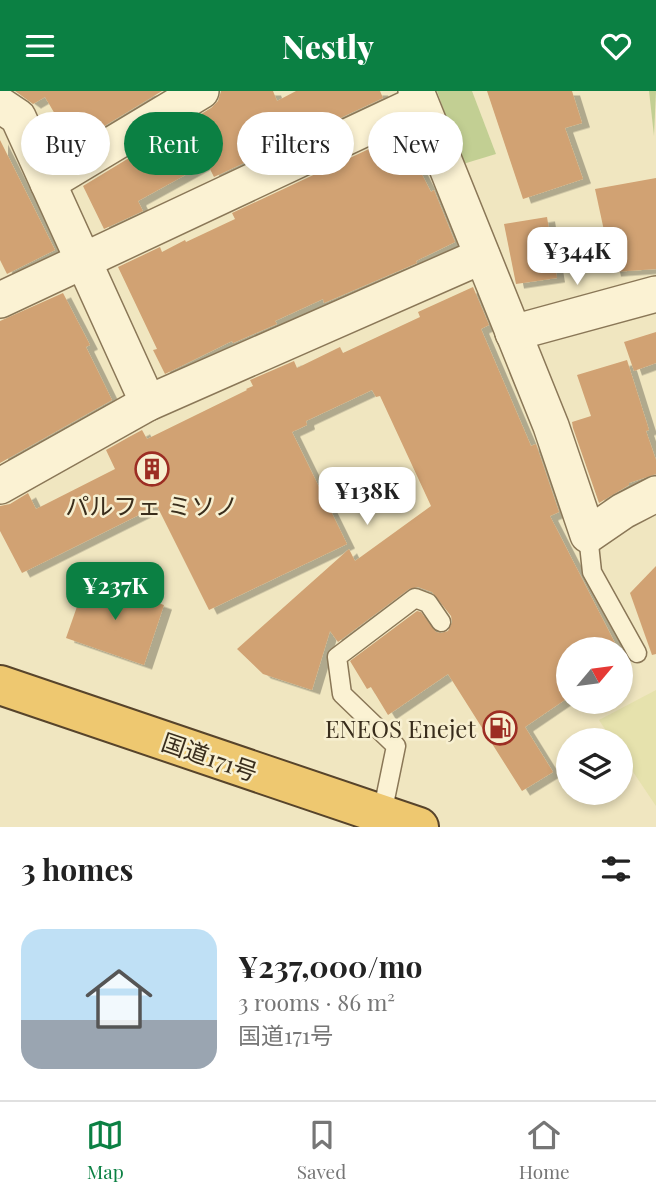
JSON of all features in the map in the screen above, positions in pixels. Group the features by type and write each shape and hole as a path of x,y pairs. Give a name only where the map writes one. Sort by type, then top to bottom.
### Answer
{"highway":[{"name":"国道171号","path":"0,685 372,817 419,827"}],"street":[{"path":"48,183 201,91"},
{"path":"0,300 417,97 551,426 588,535 623,511 656,494"},
{"path":"0,105 18,117 149,403"},
{"path":"0,485 149,403 482,256"},
{"path":"513,333 656,294"}],"lane":[{"path":"588,535 592,572 637,653"},
{"path":"372,817 396,746 342,694 337,657 415,598 428,603 441,622"}],"shaded area":[{"path":"656,690 656,806 633,772 633,728 604,728 599,720 610,714 634,714 634,702"}],"green space":[{"path":"437,91 472,91 496,154 463,164 463,112 444,112"},
{"path":"649,91 656,91 654,136"}],"building":[{"path":"15,91 162,91 110,123 110,112 54,112 45,97 33,104"},
{"path":"221,91 273,91 277,101 296,91 380,91 383,98 353,112 237,112 237,166 223,173 223,112 204,112 218,101"},
{"path":"487,91 572,91 582,123 565,128 583,179 523,199"},
{"path":"0,140 55,250 7,274 0,260"},
{"path":"368,149 368,175 422,175 431,192 434,190 455,242 416,261 417,263 324,303 323,299 275,321 277,324 233,343 232,341 165,374 153,350 157,349 118,267 160,247 162,252 235,219 232,213 313,175 354,175 354,156"},
{"path":"124,161 124,175 185,175 138,201 143,211 104,229 83,186 101,175 110,175 110,170"},
{"path":"656,178 656,269 613,272 595,189"},
{"path":"547,217 557,278 516,284 504,224"},
{"path":"473,287 489,325 481,329 531,446 536,444 559,512 550,516 612,637 556,637 556,706 525,727 553,772 522,791 448,674 388,715 371,687 367,689 350,661 417,611 421,612 436,632 448,631 452,622 451,616 432,592 418,587 409,589 338,642 330,631 312,690 263,674 237,649 349,549 355,561 431,506 380,396 376,397 372,390 306,421 307,425 292,432 347,544 209,610 157,506 22,573 0,531 0,506 10,504 28,493 36,509 115,469 106,450 142,430 147,439 247,390 253,386 250,380 294,361 297,368 340,347 343,353 420,317 418,312"},
{"path":"63,293 90,345 86,347 112,400 0,463 0,321"},
{"path":"656,332 656,363 634,371 624,342"},
{"path":"627,360 649,430 646,431 656,460 656,474 629,483 599,503 573,428 572,422 591,416 577,375"},
{"path":"656,566 656,654 652,655 630,593"},
{"path":"87,578 164,605 144,665 66,638"}],"place":[{"name":"パルフェ ミソノ","path":"152,469"},
{"name":"ENEOS Enejet","path":"500,728"}]}
